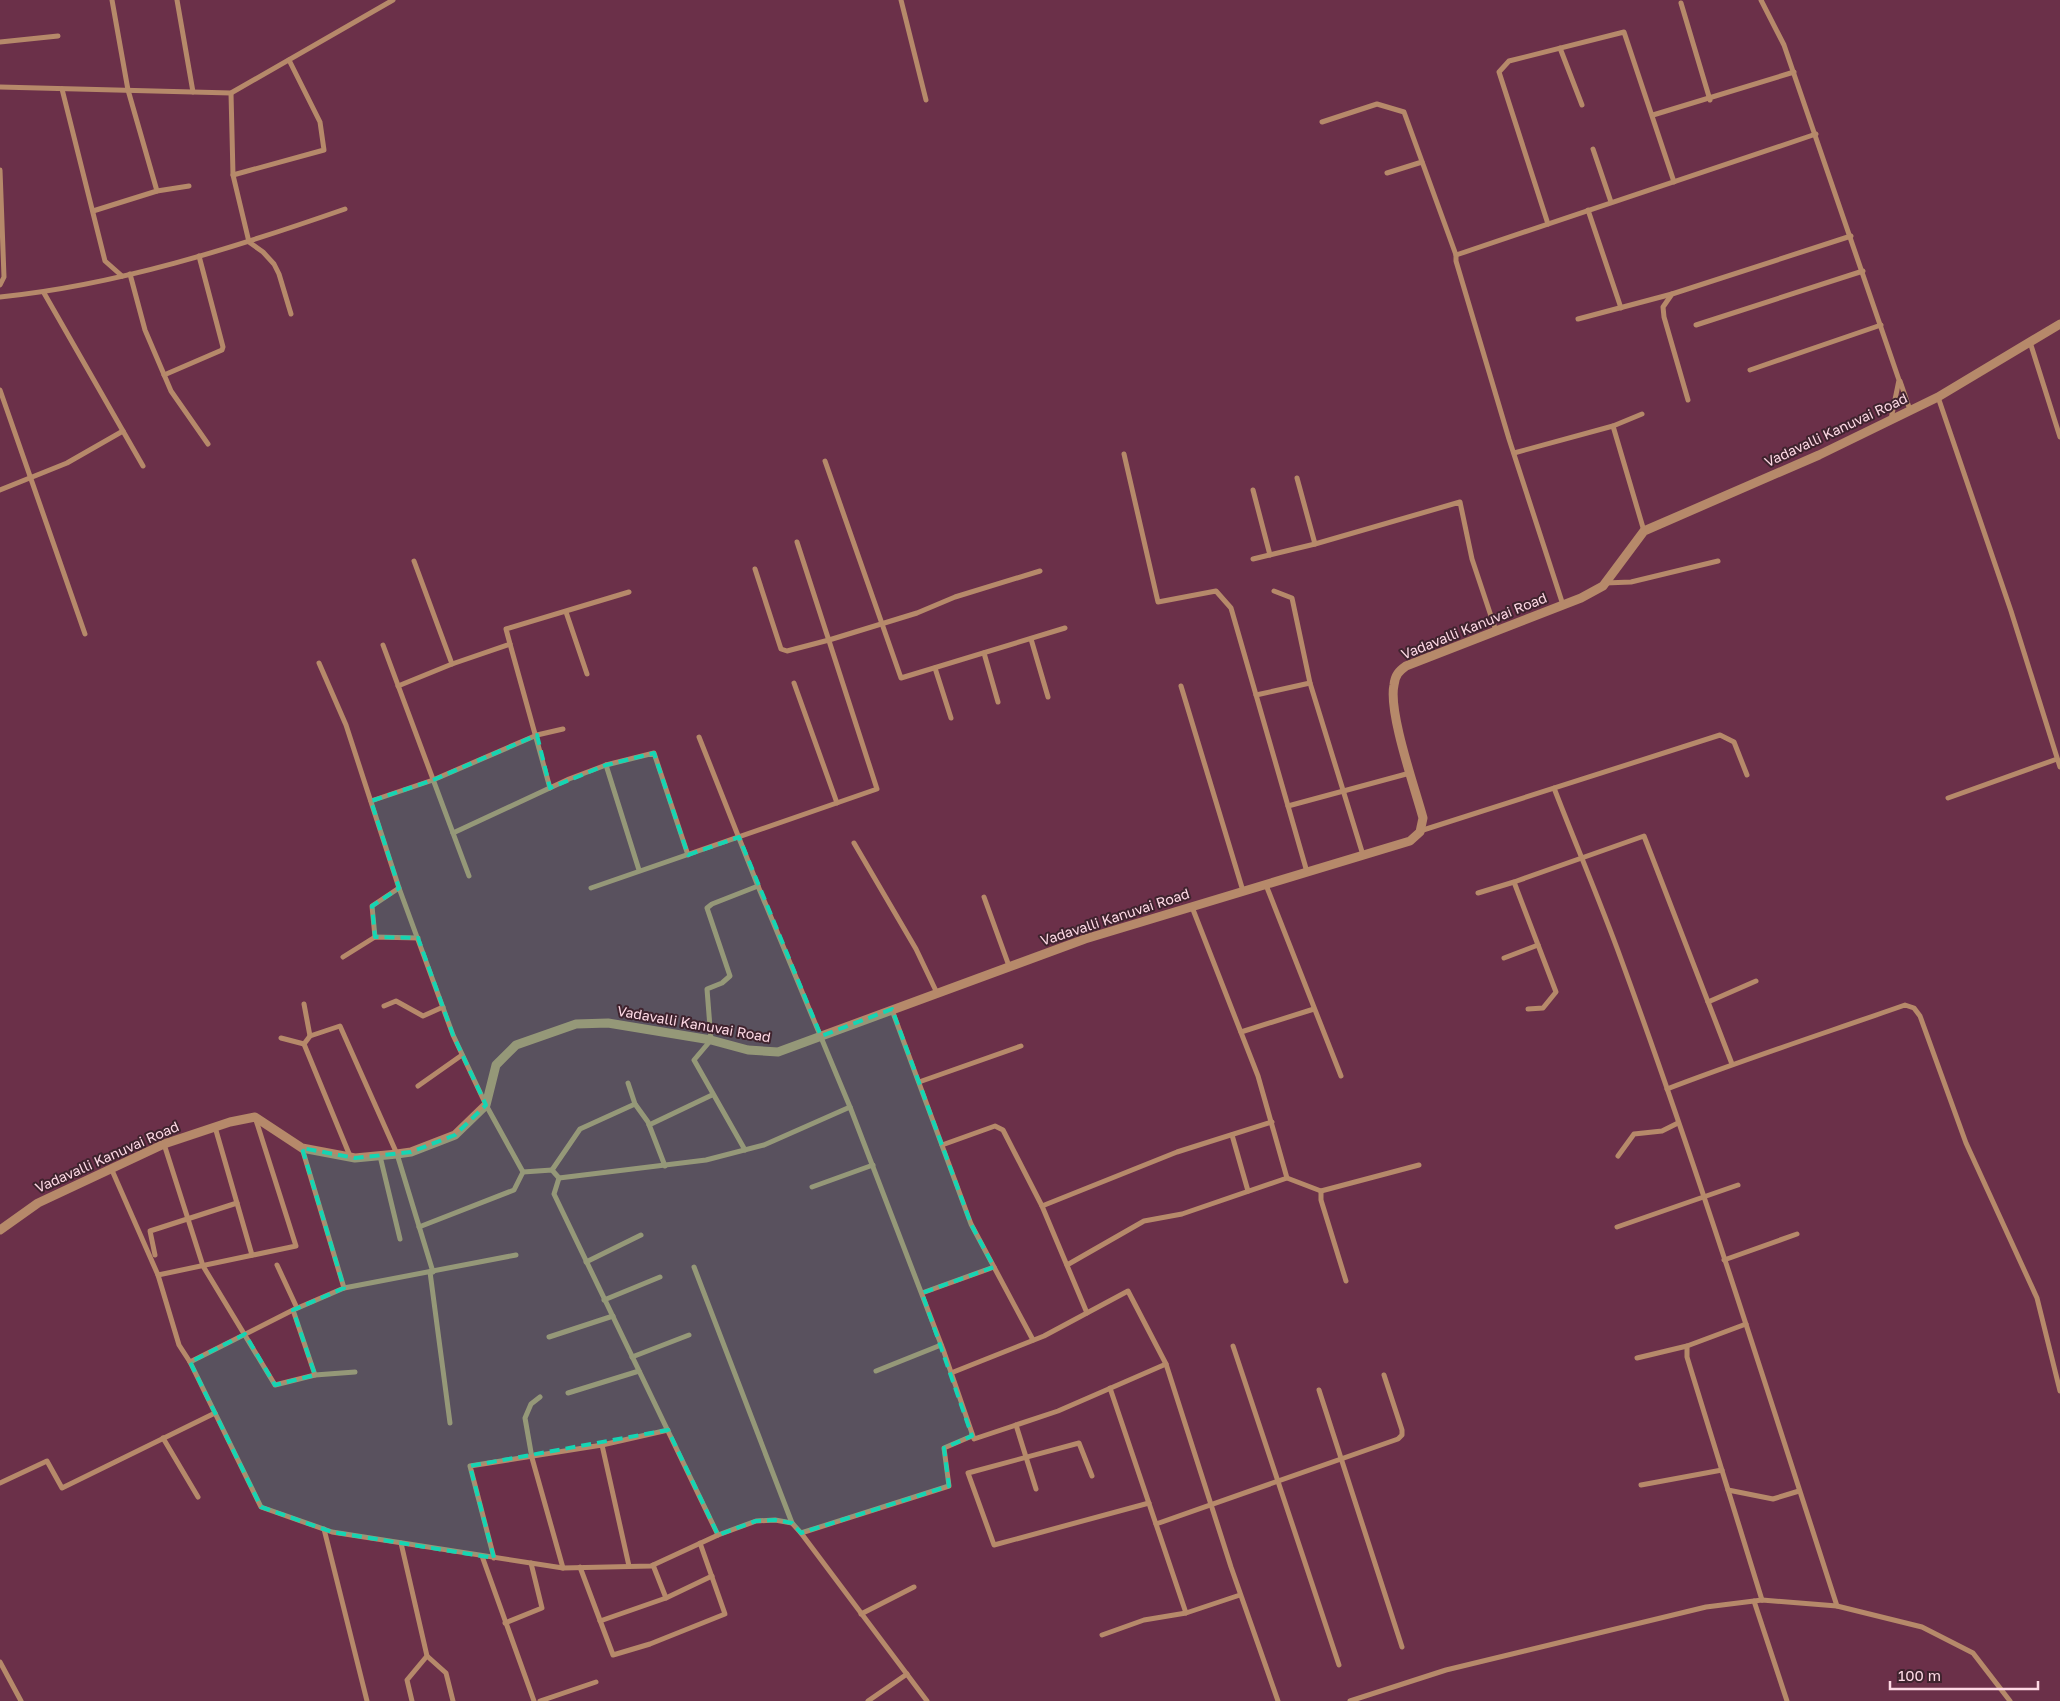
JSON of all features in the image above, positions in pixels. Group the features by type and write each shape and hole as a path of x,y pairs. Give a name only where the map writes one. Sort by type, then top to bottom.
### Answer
{"street":[{"path":"112,0 128,90 156,191"},
{"path":"177,0 193,92"},
{"path":"0,87 231,93 393,0"},
{"path":"901,0 926,100"},
{"path":"1761,0 1784,45 1794,72 1910,410"},
{"path":"1681,3 1710,100"},
{"path":"1548,224 1499,72 1509,61 1624,32 1674,182"},
{"path":"0,42 58,36"},
{"path":"1560,48 1582,105"},
{"path":"233,175 324,150 320,122 289,60"},
{"path":"1653,115 1710,100 1794,72"},
{"path":"62,89 105,260 122,276"},
{"path":"231,93 233,175 249,242 263,252 274,264 279,274 291,314"},
{"path":"1322,122 1377,104 1404,112 1456,255 1458,271 1563,605"},
{"path":"1456,255 1611,202 1715,170 1816,134"},
{"path":"1593,149 1611,202"},
{"path":"1387,173 1422,162"},
{"path":"0,170 4,277 0,285"},
{"path":"92,211 156,191 189,186"},
{"path":"0,297 44,293 130,274 249,242 345,209"},
{"path":"1588,210 1621,308"},
{"path":"1578,319 1672,294 1851,236"},
{"path":"164,375 222,350 223,347 198,256"},
{"path":"1696,325 1863,270"},
{"path":"130,274 145,330 171,391 208,444"},
{"path":"44,293 142,466"},
{"path":"1672,294 1663,307 1664,317 1688,400"},
{"name":"Vadavalli Kanuvai Road","path":"486,1105 496,1065 516,1045 576,1024 608,1023 710,1040 748,1050 778,1052 1085,939 1410,841 1420,832 1423,818 1395,713 1393,686 1397,673 1406,666 1581,598 1604,586 1644,531 1819,455 1938,397 2060,324"},
{"path":"1750,370 1881,325"},
{"path":"2030,342 2060,437"},
{"path":"1891,420 1900,380"},
{"path":"0,390 85,634"},
{"path":"1938,397 2011,611 2060,767"},
{"path":"1514,453 1613,426 1642,414"},
{"path":"1613,426 1644,531"},
{"path":"0,490 67,463 123,431"},
{"path":"1124,454 1158,602 1216,591 1231,608 1307,872"},
{"path":"825,461 901,678 1065,628"},
{"path":"1297,478 1315,544"},
{"path":"1252,490 1270,555"},
{"path":"1253,559 1315,544 1460,502 1472,559 1496,631"},
{"path":"591,888 877,789 797,542"},
{"path":"414,561 452,664"},
{"path":"1605,583 1631,582 1718,561"},
{"path":"755,569 781,649 788,651 917,613 955,597 1040,571"},
{"path":"550,788 537,735 506,630 629,592"},
{"path":"1274,592 1292,598 1310,683 1363,855"},
{"path":"566,612 587,674"},
{"path":"1031,639 1048,697"},
{"path":"398,686 452,664 510,644"},
{"path":"383,645 469,876"},
{"path":"984,653 998,702"},
{"path":"319,663 346,725 400,888 462,1055 486,1105 523,1172"},
{"path":"935,668 951,718"},
{"path":"794,683 837,803"},
{"path":"1256,695 1310,683"},
{"path":"1181,686 1243,891"},
{"path":"371,801 433,780 537,735 563,729"},
{"path":"1420,832 1720,735 1734,742 1747,775"},
{"path":"699,737 758,886 873,1164 922,1293 974,1440 1058,1411 1166,1364"},
{"path":"453,833 550,788 606,765 654,753 688,855"},
{"path":"1948,798 2057,760"},
{"path":"606,765 639,870"},
{"path":"1288,806 1411,773"},
{"path":"1554,788 1620,957 1667,1090 1746,1324 1837,1606"},
{"path":"1478,893 1644,836 1732,1064"},
{"path":"854,843 916,949 937,993"},
{"path":"1514,882 1556,992 1543,1008 1528,1009"},
{"path":"1266,885 1341,1076"},
{"path":"745,1150 712,1095 694,1060 710,1040 707,989 722,983 730,976 707,908 712,904 758,886"},
{"path":"375,937 372,906 400,888"},
{"path":"984,896 1009,966"},
{"path":"1192,907 1258,1076 1287,1178"},
{"path":"343,957 375,937 418,938"},
{"path":"1504,958 1538,945"},
{"path":"1708,1002 1756,981"},
{"path":"384,1006 396,1002 422,1016 443,1007"},
{"path":"304,1004 310,1036"},
{"path":"1667,1090 1732,1064 1787,1047 1905,1005 1914,1008 1920,1016 1966,1143 2037,1298 2060,1391"},
{"path":"892,1009 971,1224 1033,1340"},
{"path":"1241,1032 1314,1010"},
{"path":"304,1044 310,1036 340,1026 397,1154 431,1272 450,1423"},
{"path":"281,1038 304,1044"},
{"path":"304,1044 350,1156"},
{"path":"919,1082 1021,1046"},
{"path":"418,1086 462,1055"},
{"path":"628,1083 635,1104 649,1125 665,1166"},
{"path":"649,1125 712,1095"},
{"path":"552,1170 580,1129 635,1104"},
{"path":"255,1116 302,1148 356,1158 411,1152 455,1135 486,1105"},
{"path":"559,1178 706,1160 764,1145 850,1106"},
{"path":"158,1275 296,1246 255,1116"},
{"name":"Vadavalli Kanuvai Road","path":"0,1230 38,1203 164,1144 255,1116"},
{"path":"1042,1206 1177,1152 1272,1122"},
{"path":"1618,1156 1634,1134 1662,1131 1678,1123"},
{"path":"942,1145 995,1126 1003,1130 1042,1206 1087,1313"},
{"path":"215,1127 252,1255"},
{"path":"1232,1135 1248,1191"},
{"path":"164,1144 203,1266 275,1385 315,1375 355,1372"},
{"path":"302,1148 344,1288"},
{"path":"380,1156 400,1239"},
{"path":"812,1187 873,1164"},
{"path":"1067,1265 1144,1221 1182,1214 1287,1178 1320,1191 1419,1165"},
{"path":"111,1168 158,1275 179,1345 190,1362 261,1507 332,1532 563,1568 654,1565 718,1535 756,1521 775,1520 792,1523"},
{"path":"523,1172 552,1170"},
{"path":"552,1170 559,1178"},
{"path":"419,1227 514,1190 523,1172"},
{"path":"559,1178 554,1194 718,1535"},
{"path":"1617,1227 1738,1185"},
{"path":"1320,1191 1321,1200 1346,1281"},
{"path":"155,1255 150,1231 237,1203"},
{"path":"586,1262 641,1234"},
{"path":"1724,1260 1797,1234"},
{"path":"190,1362 295,1309 344,1288 516,1255"},
{"path":"278,1264 295,1309 315,1375"},
{"path":"694,1267 792,1523 927,1701"},
{"path":"922,1293 994,1267"},
{"path":"604,1300 660,1277"},
{"path":"951,1373 1033,1340 1128,1292 1166,1364 1240,1595 1278,1701"},
{"path":"550,1337 612,1316"},
{"path":"1637,1358 1687,1346 1746,1324"},
{"path":"632,1357 689,1335"},
{"path":"876,1371 941,1345"},
{"path":"1233,1346 1339,1665"},
{"path":"1687,1346 1687,1357 1762,1600"},
{"path":"568,1393 639,1371"},
{"path":"1156,1524 1398,1439 1402,1435 1402,1430 1384,1375"},
{"path":"1110,1388 1186,1613"},
{"path":"1319,1390 1402,1647"},
{"path":"540,1397 531,1404 525,1418 532,1458 563,1568"},
{"path":"0,1483 47,1461 62,1488 215,1413"},
{"path":"1016,1425 1036,1489"},
{"path":"494,1558 470,1466 532,1458 668,1430"},
{"path":"800,1533 949,1486 944,1448 972,1436"},
{"path":"163,1438 198,1497"},
{"path":"1092,1476 1080,1443 968,1473 994,1545 1149,1503"},
{"path":"602,1445 629,1566"},
{"path":"1641,1485 1722,1470"},
{"path":"1728,1490 1773,1499 1800,1491"},
{"path":"324,1529 367,1701"},
{"path":"401,1543 427,1656 446,1673 453,1701"},
{"path":"580,1567 613,1655 650,1644 725,1614 700,1543"},
{"path":"482,1556 534,1701"},
{"path":"506,1623 542,1608 531,1563"},
{"path":"654,1565 666,1598"},
{"path":"600,1622 666,1598 712,1576"},
{"path":"862,1614 914,1587"},
{"path":"1102,1635 1144,1620 1186,1613 1240,1595"},
{"path":"1350,1701 1446,1670 1706,1607 1762,1600 1837,1606 1922,1627 1973,1653 2010,1701"},
{"path":"1754,1601 1787,1701"},
{"path":"412,1701 407,1680 427,1656"},
{"path":"0,1662 21,1701"},
{"path":"868,1701 907,1674"},
{"path":"540,1701 596,1682"}],"highlighted area":[{"path":"537,735 550,788 606,765 654,753 688,855 739,837 821,1036 892,1009 971,1224 994,1267 922,1293 972,1436 944,1448 949,1486 801,1533 792,1523 775,1520 756,1521 718,1535 668,1430 470,1466 494,1558 332,1532 261,1507 190,1362 245,1334 275,1385 315,1375 293,1310 344,1288 302,1148 355,1158 411,1152 455,1135 486,1105 453,1035 418,938 375,937 372,906 399,888 371,801 433,780"}]}
